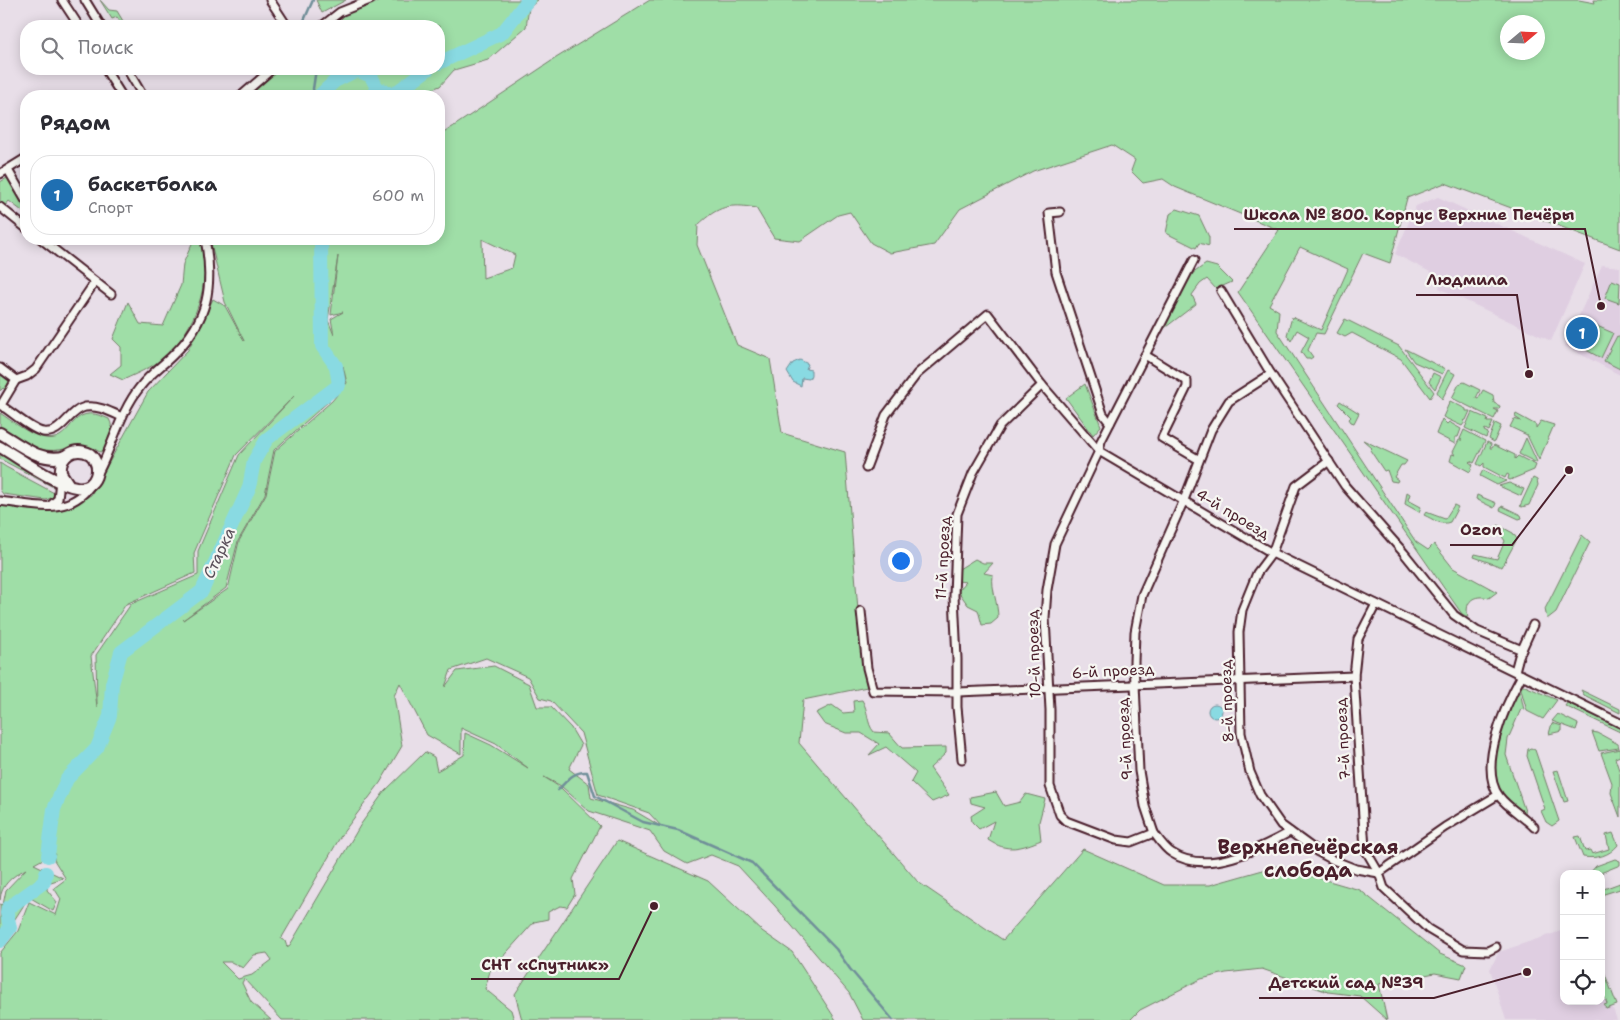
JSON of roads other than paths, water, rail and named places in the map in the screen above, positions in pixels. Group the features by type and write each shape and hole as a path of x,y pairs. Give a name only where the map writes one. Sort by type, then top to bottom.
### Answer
{"street":[{"path":"62,0 75,20"},
{"path":"85,0 97,20"},
{"path":"270,0 283,20"},
{"path":"330,20 340,12 370,0"},
{"path":"109,75 118,90"},
{"path":"131,75 140,90"},
{"path":"248,90 265,75"},
{"path":"0,174 20,164"},
{"path":"8,170 20,191"},
{"path":"0,208 20,223"},
{"path":"1060,212 1048,213 1056,272 1103,414 1110,423"},
{"path":"48,245 111,294"},
{"path":"53,245 57,252"},
{"path":"0,501 60,507 80,498 95,478 108,453 122,417 140,386 175,353 200,318 210,287 206,245"},
{"name":"10-й проезд","path":"1154,833 1130,842 1066,821 1060,815 1051,794 1046,618 1055,544 1101,441 1194,260"},
{"path":"95,282 36,369 27,376 16,380 1,405 40,432 50,432 60,427 75,413 85,407 101,408 122,417"},
{"path":"1221,291 1271,374 1345,486 1404,553 1454,615 1477,631 1522,650"},
{"name":"4-й проезд","path":"866,468 886,416 917,374 988,314 1042,385 1098,451 1272,553 1620,723"},
{"path":"1145,354 1187,381 1187,387 1162,438 1196,458"},
{"path":"0,368 16,380"},
{"name":"9-й проезд","path":"1154,833 1145,806 1140,771 1135,632 1142,595 1184,500 1211,430 1229,401 1271,374"},
{"name":"11-й проезд","path":"962,759 956,707 958,692 954,596 957,514 973,473 1000,426 1042,385"},
{"path":"0,433 37,455 46,458 66,456 80,450 92,456 100,457 108,453"},
{"path":"0,447 64,483 82,488 95,478 97,465 92,456"},
{"path":"50,506 58,499 64,483 61,470 66,456"},
{"name":"8-й проезд","path":"1329,461 1296,486 1272,553 1257,573 1242,610 1239,632 1241,734 1250,772 1268,807 1290,832 1333,860 1356,869 1379,873"},
{"name":"7-й проезд","path":"1376,604 1358,639 1354,676 1363,841 1368,857 1379,873"},
{"name":"6-й проезд","path":"861,611 866,668 873,691 958,692 1136,683 1354,676"},
{"path":"1533,626 1522,650 1519,673 1498,730 1490,764 1492,780 1498,795 1534,827"},
{"path":"1496,947 1488,951 1463,950 1440,938 1384,888 1379,873 1445,827 1498,795"},
{"path":"1154,833 1171,853 1203,861 1236,856 1263,847 1290,832"}],"water":[{"path":"800,360 808,364 806,369 811,370 809,379 802,378 801,386 793,382 787,372 793,363"},
{"path":"1215,704 1220,706 1222,711 1220,716 1215,718 1210,716 1208,711 1210,706"}],"waterway":[{"path":"304,20 313,0"},
{"name":"Старка","path":"445,60 502,33 528,0"},
{"path":"313,90 315,75"},
{"name":"Старка","path":"325,90 335,81 347,75"},
{"name":"Старка","path":"369,75 377,88 383,90"},
{"name":"Старка","path":"399,90 420,75"},
{"name":"Старка","path":"48,856 54,809 67,779 97,748 110,716 112,684 121,652 202,591 249,488 254,461 267,439 339,385 336,366 322,346 321,245"},
{"path":"558,790 574,775 587,772 595,796 643,822 678,830 752,863 836,949 850,969 893,1020"},
{"name":"Старка","path":"0,941 10,928 8,908 44,882 46,873"}],"place":[{"name":"Школа № 800. Корпус Верхние Печёры","path":"1601,306"},
{"name":"баскетболка","path":"1582,333"},
{"name":"Людмила","path":"1529,374"},
{"name":"Ozon","path":"1569,470"},
{"name":"СНТ «Спутник»","path":"654,906"},
{"name":"Детский сад №39","path":"1527,972"}],"district":[{"name":"Верхнепечёрская слобода","path":"1308,858"}]}
